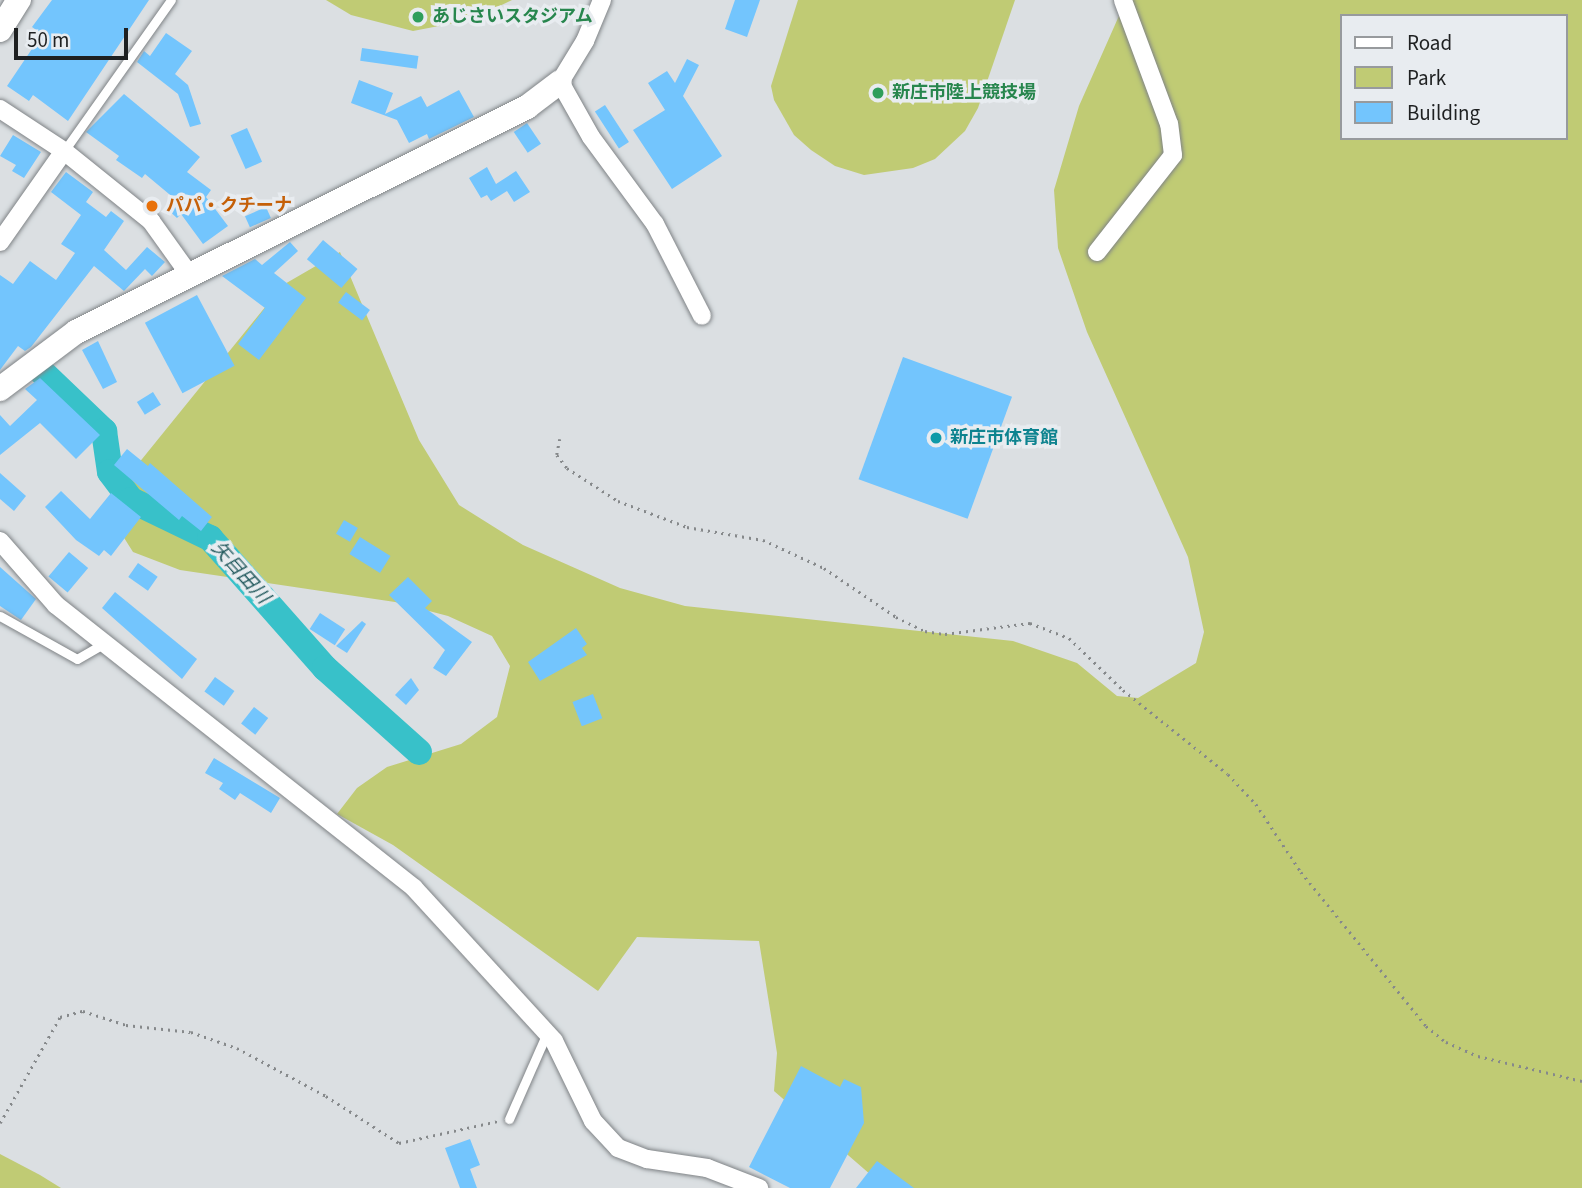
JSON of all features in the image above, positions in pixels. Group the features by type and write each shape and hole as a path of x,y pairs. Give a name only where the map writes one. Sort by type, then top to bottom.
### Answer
{"street":[{"path":"0,30 19,0"},
{"path":"0,388 76,332 527,107 560,82 585,41 602,0"},
{"path":"1097,252 1173,155 1169,124 1123,0"},
{"path":"560,82 591,137 655,224 702,316"},
{"path":"0,109 64,151 151,221 189,274"},
{"path":"0,242 64,151"},
{"path":"0,541 56,605 414,888 547,1033 574,1074 593,1121 618,1148 646,1159 707,1168 759,1188"}],"lane":[{"path":"64,151 171,0"},
{"path":"0,616 77,659 105,643"},
{"path":"509,1119 547,1033"}],"path":[{"path":"560,439 557,455 567,468 618,501 687,527 763,540 824,568 896,617 925,631 945,634 1030,623 1069,638 1123,690 1228,775 1256,804 1301,873 1426,1026 1446,1042 1478,1056 1582,1081"},
{"path":"0,1123 60,1017 83,1011 126,1025 191,1032 237,1048 326,1096 399,1143 509,1119"}],"green space":[{"name":"あじさいスタジアム","path":"326,0 512,0 470,20 413,31 351,15"},
{"name":"新庄市陸上競技場","path":"798,0 1015,0 978,108 965,131 935,159 913,168 864,175 835,166 811,150 794,135 774,100 771,86"},
{"path":"1126,0 1582,0 1582,1188 886,1188 774,1091 777,1053 759,941 637,937 598,991 393,845 337,814 357,788 387,767 461,744 497,717 510,666 492,636 448,616 395,602 180,570 133,552 104,506 283,285 340,252 419,440 459,505 523,545 620,588 685,606 1013,641 1077,663 1117,696 1138,698 1196,663 1204,632 1188,557 1087,332 1058,248 1054,190 1079,106"},
{"path":"0,1154 40,1175 61,1188 0,1188"}],"building":[{"path":"52,0 149,0 68,121 33,95 29,101 7,86 42,34 32,27"},
{"path":"735,0 760,0 747,37 725,29"},
{"path":"166,33 192,51 175,74 188,85 201,124 190,127 178,94 137,62 144,51 150,56"},
{"path":"362,48 418,56 417,69 360,61"},
{"path":"687,59 699,65 683,96 722,156 672,189 633,130 665,110 648,83 667,71 675,83"},
{"path":"359,80 393,93 385,114 421,96 427,107 459,90 474,117 429,139 427,134 409,143 397,120 351,103"},
{"path":"124,94 200,157 187,172 211,190 206,197 228,226 203,244 181,214 177,218 167,209 175,199 145,174 142,178 116,160 119,156 86,132"},
{"path":"605,105 629,142 619,148 595,112"},
{"path":"527,123 541,144 528,153 514,132"},
{"path":"247,128 262,162 246,169 231,135"},
{"path":"13,135 41,152 24,178 12,171 16,165 0,156"},
{"path":"487,167 496,184 516,171 530,192 514,202 507,191 491,201 487,195 481,198 469,178"},
{"path":"66,172 93,192 86,202 106,217 111,211 124,221 104,250 126,270 147,247 165,262 152,276 145,269 124,291 94,266 31,347 25,351 18,346 0,370 0,275 13,284 30,261 56,280 75,253 61,244 81,215 51,192"},
{"path":"266,207 271,218 250,227 245,216"},
{"path":"323,240 357,269 341,288 307,259"},
{"path":"290,242 298,251 274,273 306,298 259,360 238,344 265,308 222,276 255,259 262,265"},
{"path":"346,292 370,310 362,320 338,302"},
{"path":"197,295 235,366 182,393 145,323"},
{"path":"98,341 117,382 103,389 82,350"},
{"name":"新庄市体育館","path":"903,357 1012,397 968,519 859,479"},
{"path":"40,378 100,435 76,459 40,423 0,455 0,415 10,426 37,400 25,389"},
{"path":"153,392 161,405 145,415 137,402"},
{"path":"127,449 148,466 150,463 212,517 201,531 182,516 179,520 114,465"},
{"path":"0,473 26,496 14,511 0,499"},
{"path":"61,491 90,519 111,493 141,517 111,556 104,550 99,556 76,540 45,507"},
{"path":"344,520 358,528 350,542 336,534"},
{"path":"360,537 391,556 380,573 349,554"},
{"path":"69,552 88,568 68,593 48,577"},
{"path":"138,563 158,577 148,591 128,577"},
{"path":"0,567 36,599 21,620 0,606"},
{"path":"408,577 432,601 425,608 472,642 446,676 433,668 445,650 389,595"},
{"path":"115,592 197,659 182,679 102,608"},
{"path":"320,613 345,629 335,645 310,629"},
{"path":"362,621 366,624 347,653 336,646"},
{"path":"576,628 587,644 582,648 587,655 540,681 528,662"},
{"path":"215,677 234,691 224,706 204,692"},
{"path":"411,678 419,690 406,705 395,695"},
{"path":"593,694 602,718 582,726 572,702"},
{"path":"254,707 268,718 255,735 241,724"},
{"path":"214,758 280,798 271,813 240,793 235,800 219,789 223,783 205,773"},
{"path":"801,1066 840,1087 844,1079 861,1087 864,1123 830,1188 790,1188 749,1167"},
{"path":"470,1139 480,1165 470,1169 477,1188 460,1188 445,1148"},
{"path":"877,1161 914,1188 856,1188"}],"waterway":[{"name":"矢目田川","path":"42,372 104,431 110,472 131,500 210,538 325,668 419,752"}],"place":[{"name":"あじさいスタジアム","path":"418,17"},
{"name":"新庄市陸上競技場","path":"878,93"},
{"name":"パパ・クチーナ","path":"152,206"},
{"name":"新庄市体育館","path":"936,438"}]}
